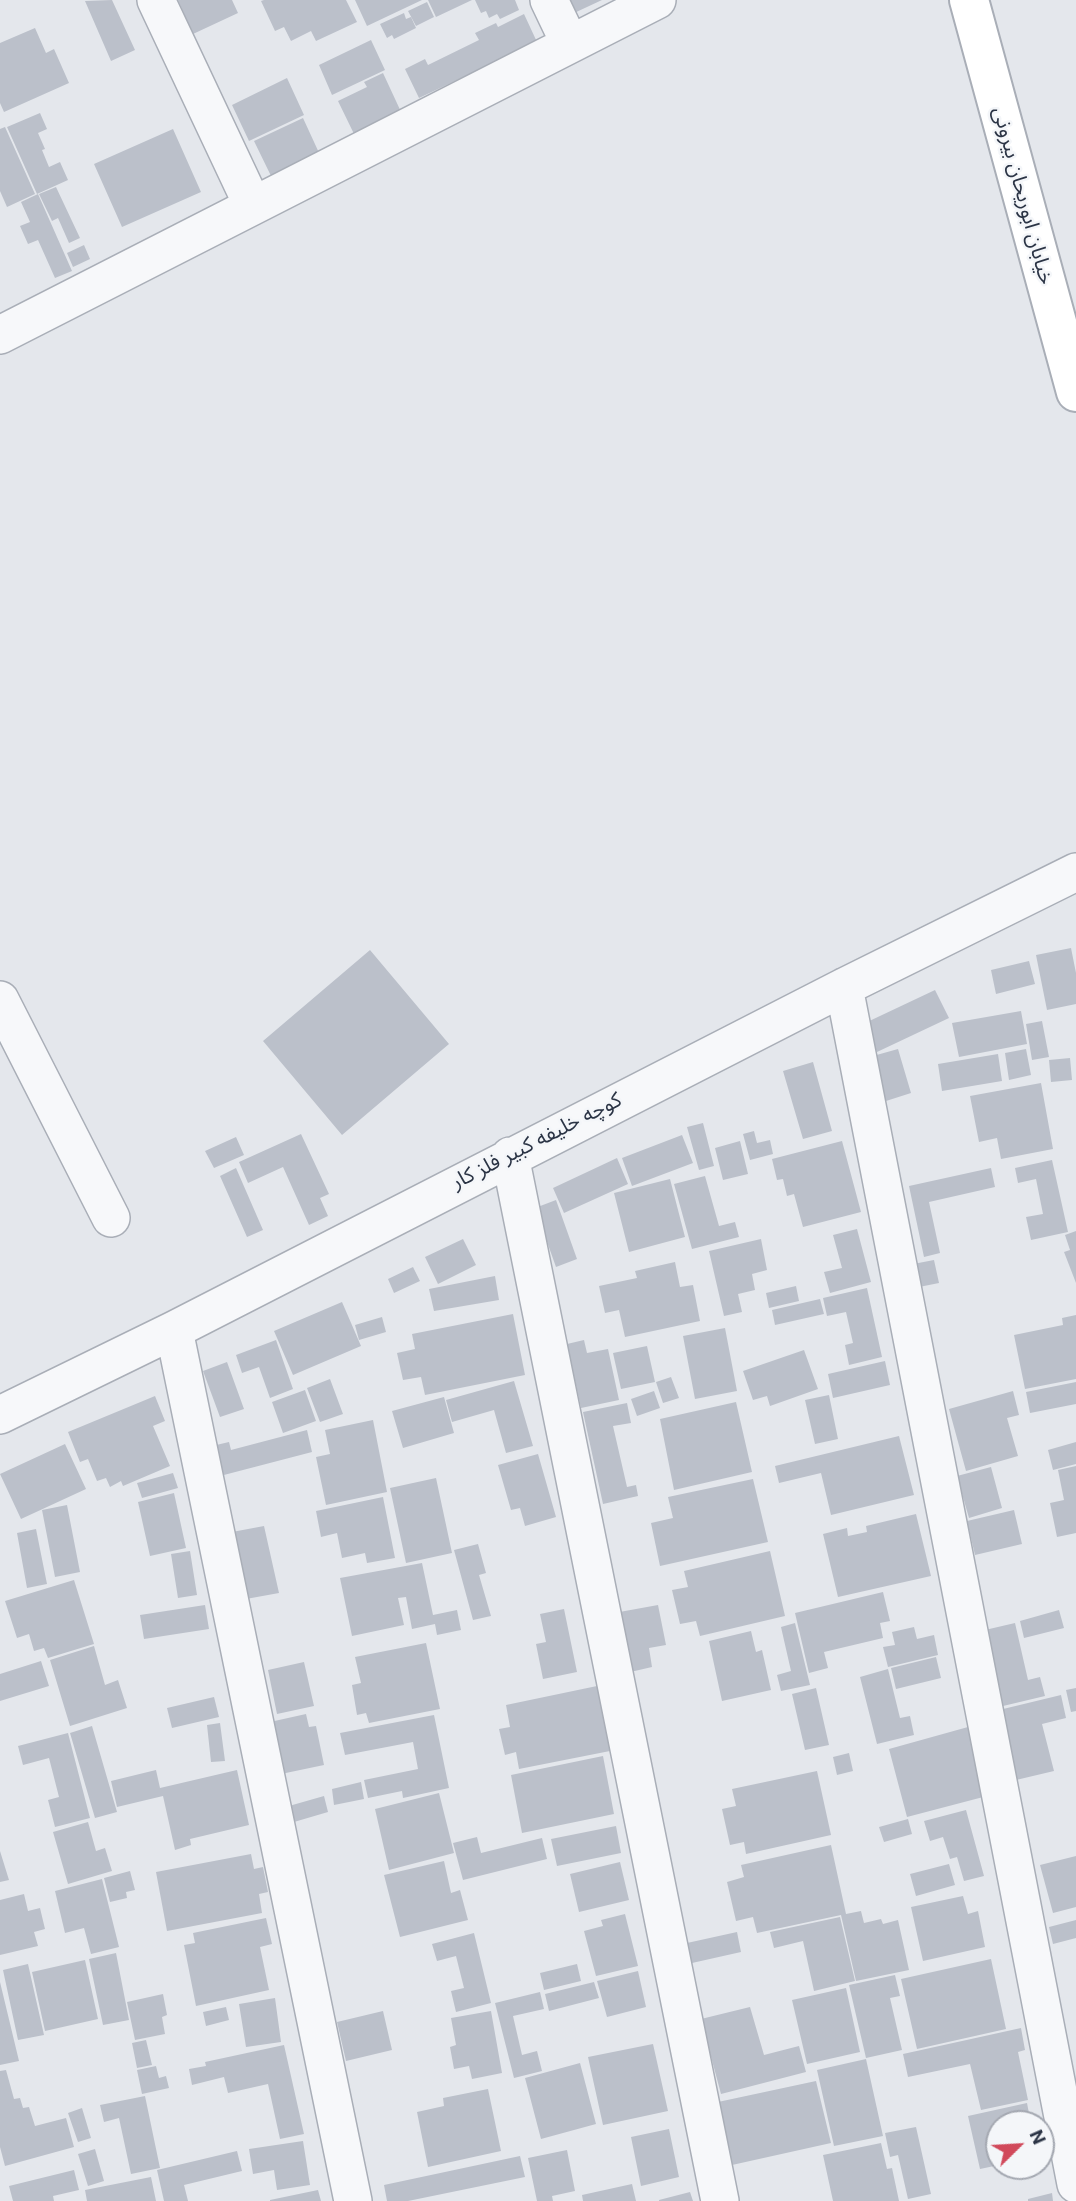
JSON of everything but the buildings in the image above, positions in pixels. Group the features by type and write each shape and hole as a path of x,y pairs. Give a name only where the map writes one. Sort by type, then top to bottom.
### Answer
{"street":[{"path":"156,0 253,206"},
{"path":"550,0 570,44"},
{"path":"0,335 657,0"},
{"name":"خیابان ابوریحان بیرونی","path":"969,0 1076,392"},
{"name":"کوچه خلیفه کبیر فلز کار","path":"0,1415 174,1330 510,1156 1076,872"},
{"path":"844,987 1076,2184"},
{"path":"0,1000 111,1218"},
{"path":"510,1156 720,2201"},
{"path":"174,1330 353,2201"}]}
